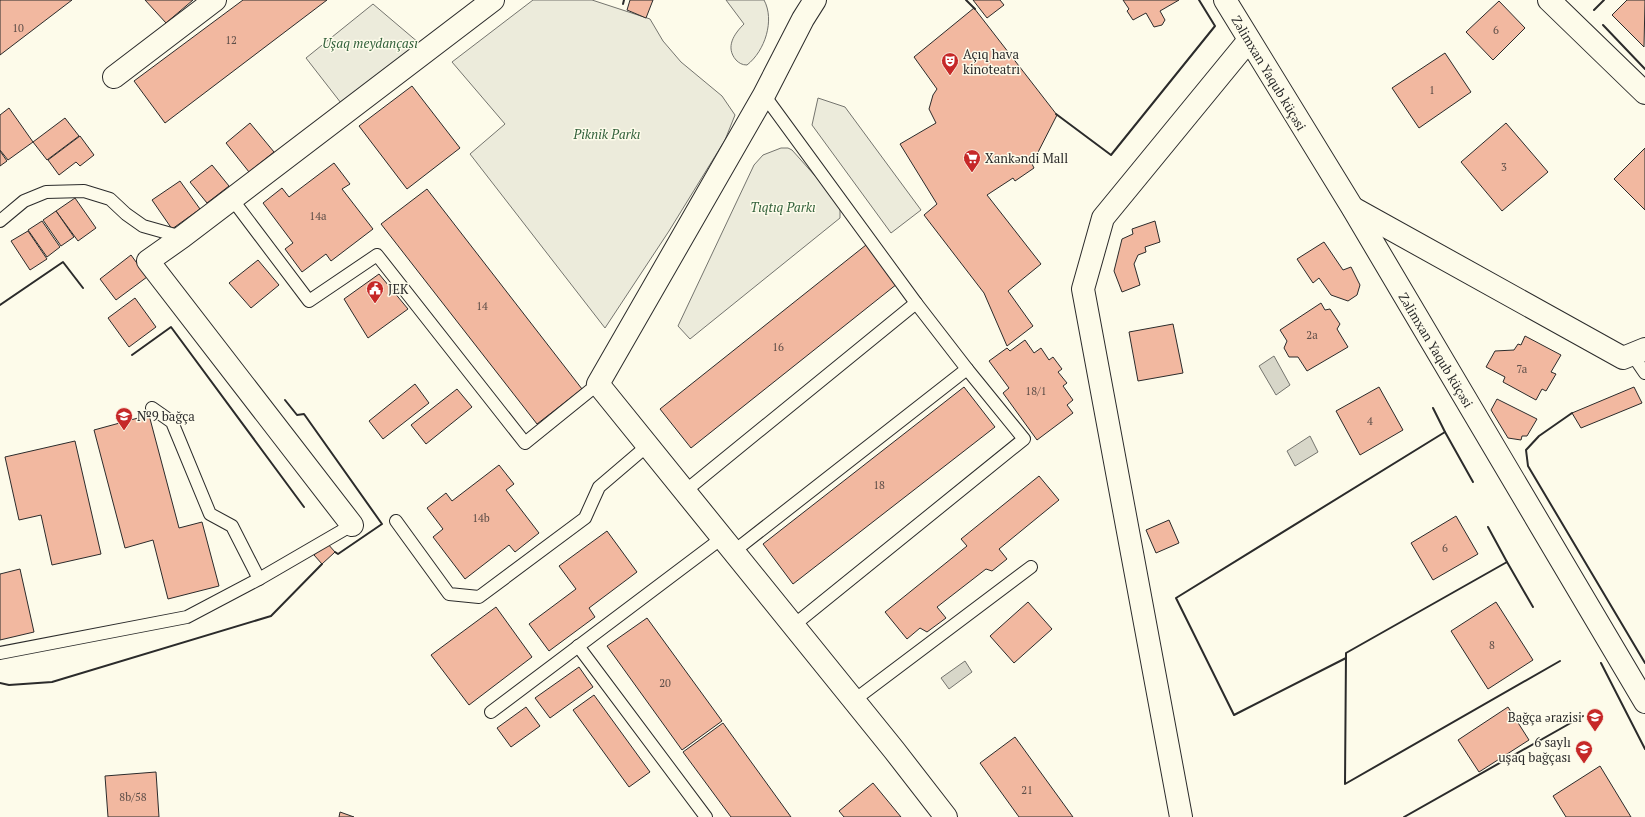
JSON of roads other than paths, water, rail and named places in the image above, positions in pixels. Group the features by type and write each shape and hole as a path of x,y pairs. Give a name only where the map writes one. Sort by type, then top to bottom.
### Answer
{"street":[{"path":"114,77 215,0"},
{"path":"352,525 148,261 182,237 493,0"},
{"path":"815,0 764,95 598,384 727,545 794,625 946,817"},
{"name":"Zəlimxan Yaqub küçəsi","path":"1225,0 1352,208 1645,702"},
{"path":"1549,0 1645,93"},
{"path":"1181,817 1083,289 1103,218 1249,40"},
{"path":"1352,208 1623,358 1639,352"}],"lane":[{"path":"764,95 916,304 1024,439 794,625"},
{"path":"0,221 24,201 46,192 84,191 110,199 126,214 143,226 182,237"},
{"path":"232,199 309,301 377,254 525,443 598,384"},
{"path":"684,492 916,304"},
{"path":"1639,352 1645,373"},
{"path":"491,712 578,646 727,545 967,369"},
{"path":"152,408 172,422 210,514 232,526 260,579"},
{"path":"396,521 449,594 479,597 585,518 599,487 647,446"},
{"path":"0,653 187,616 260,579 352,525"},
{"path":"853,701 1031,567"},
{"path":"578,646 706,817"}],"place":[{"name":"Açıq hava kinoteatrı","path":"950,76"},
{"name":"Xankəndi Mall","path":"972,173"},
{"name":"JEK","path":"375,304"},
{"name":"№9 bağça","path":"124,431"},
{"name":"Bağça ərazisi","path":"1595,732"},
{"name":"6 saylı uşaq bağçası","path":"1584,764"}],"park label":[{"name":"Uşaq meydançası","path":"370,43"},
{"name":"Piknik Parkı","path":"607,134"},
{"name":"Tıqtıq Parkı","path":"783,207"}]}
